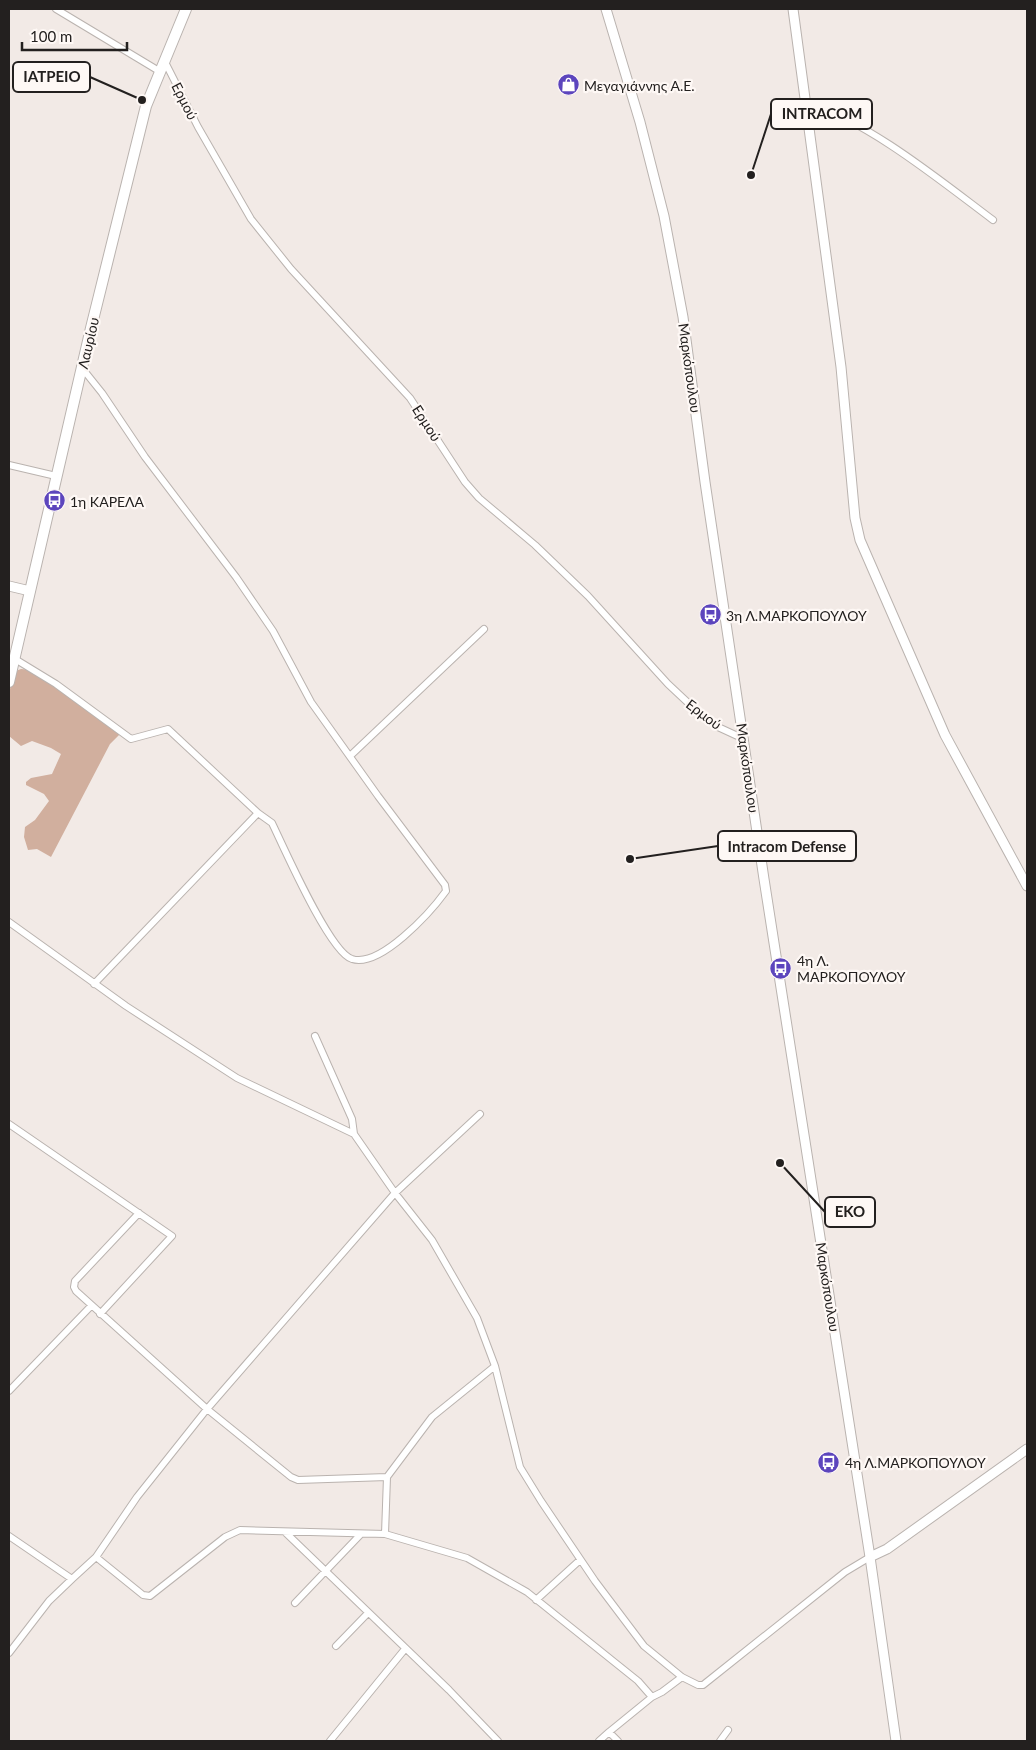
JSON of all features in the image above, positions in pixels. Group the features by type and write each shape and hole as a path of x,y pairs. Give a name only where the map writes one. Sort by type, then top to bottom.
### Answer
{"main road":[{"name":"Λαυρίου","path":"9,682 56,476 146,106 158,71 186,9"},
{"name":"Μαρκόπουλου","path":"606,9 640,122 670,246 683,317 706,491 870,1557 896,1741"},
{"path":"793,9 804,101 833,303 855,518 860,540 945,735 1027,886"},
{"path":"9,586 30,591"},
{"path":"870,1557 887,1549 1027,1449"}],"street":[{"path":"56,9 158,71"},
{"name":"Ερμού","path":"164,59 198,127 251,219 291,269 410,398 465,482 479,498 535,545 588,596 668,684 700,714 718,727 744,739"},
{"path":"804,101 825,108 885,142 916,162 993,220"},
{"path":"15,659 56,684 131,739 168,729 258,813 272,823 328,934 341,953 350,959 364,961 379,956 396,943 446,891 446,885 311,702 273,631 246,590 145,457 102,393 82,368"},
{"path":"9,465 56,476"},
{"path":"350,756 484,629"},
{"path":"94,984 258,813"},
{"path":"9,922 94,984 237,1078 354,1134"},
{"path":"315,1036 352,1119 354,1134 395,1194 432,1240 466,1295 487,1340 520,1467 580,1560 621,1618 644,1646 682,1676 698,1685 703,1685 845,1572 870,1557"},
{"path":"9,1652 49,1601 96,1557 137,1497 207,1409 395,1194 480,1114"},
{"path":"9,1124 172,1236 100,1314"},
{"path":"139,1213 75,1281 74,1287 76,1291 207,1409 291,1477 298,1480 387,1477"},
{"path":"9,1391 91,1306"},
{"path":"385,1534 387,1477 432,1417 495,1366"},
{"path":"96,1557 143,1595 150,1596 232,1532 240,1530 385,1534 452,1552 474,1560 536,1600 638,1681 652,1697"},
{"path":"284,1532 498,1741"},
{"path":"295,1603 361,1534"},
{"path":"9,1536 72,1579"},
{"path":"536,1600 580,1560"},
{"path":"336,1646 368,1613"},
{"path":"330,1741 405,1649"},
{"path":"599,1741 652,1697 662,1692 682,1676"},
{"path":"720,1741 728,1730"},
{"path":"610,1732 618,1741"}],"shaded area":[{"path":"21,669 31,670 44,678 120,734 110,744 51,857 37,849 28,850 24,837 25,827 35,820 49,801 44,794 26,785 26,782 31,778 52,774 61,754 32,741 21,746 9,736 9,695 13,672"}],"place":[{"name":"Μεγαγιάννης Α.Ε.","path":"568,85"},
{"name":"ΙΑΤΡΕΙΟ","path":"142,100"},
{"name":"INTRACOM","path":"751,175"},
{"name":"1η ΚΑΡΕΛΑ","path":"54,501"},
{"name":"3η Λ.ΜΑΡΚΟΠΟΥΛΟΥ","path":"710,615"},
{"name":"Intracom Defense","path":"630,859"},
{"name":"4η Λ. ΜΑΡΚΟΠΟΥΛΟΥ","path":"781,968"},
{"name":"EKO","path":"780,1163"},
{"name":"4η Λ.ΜΑΡΚΟΠΟΥΛΟΥ","path":"829,1462"}]}
